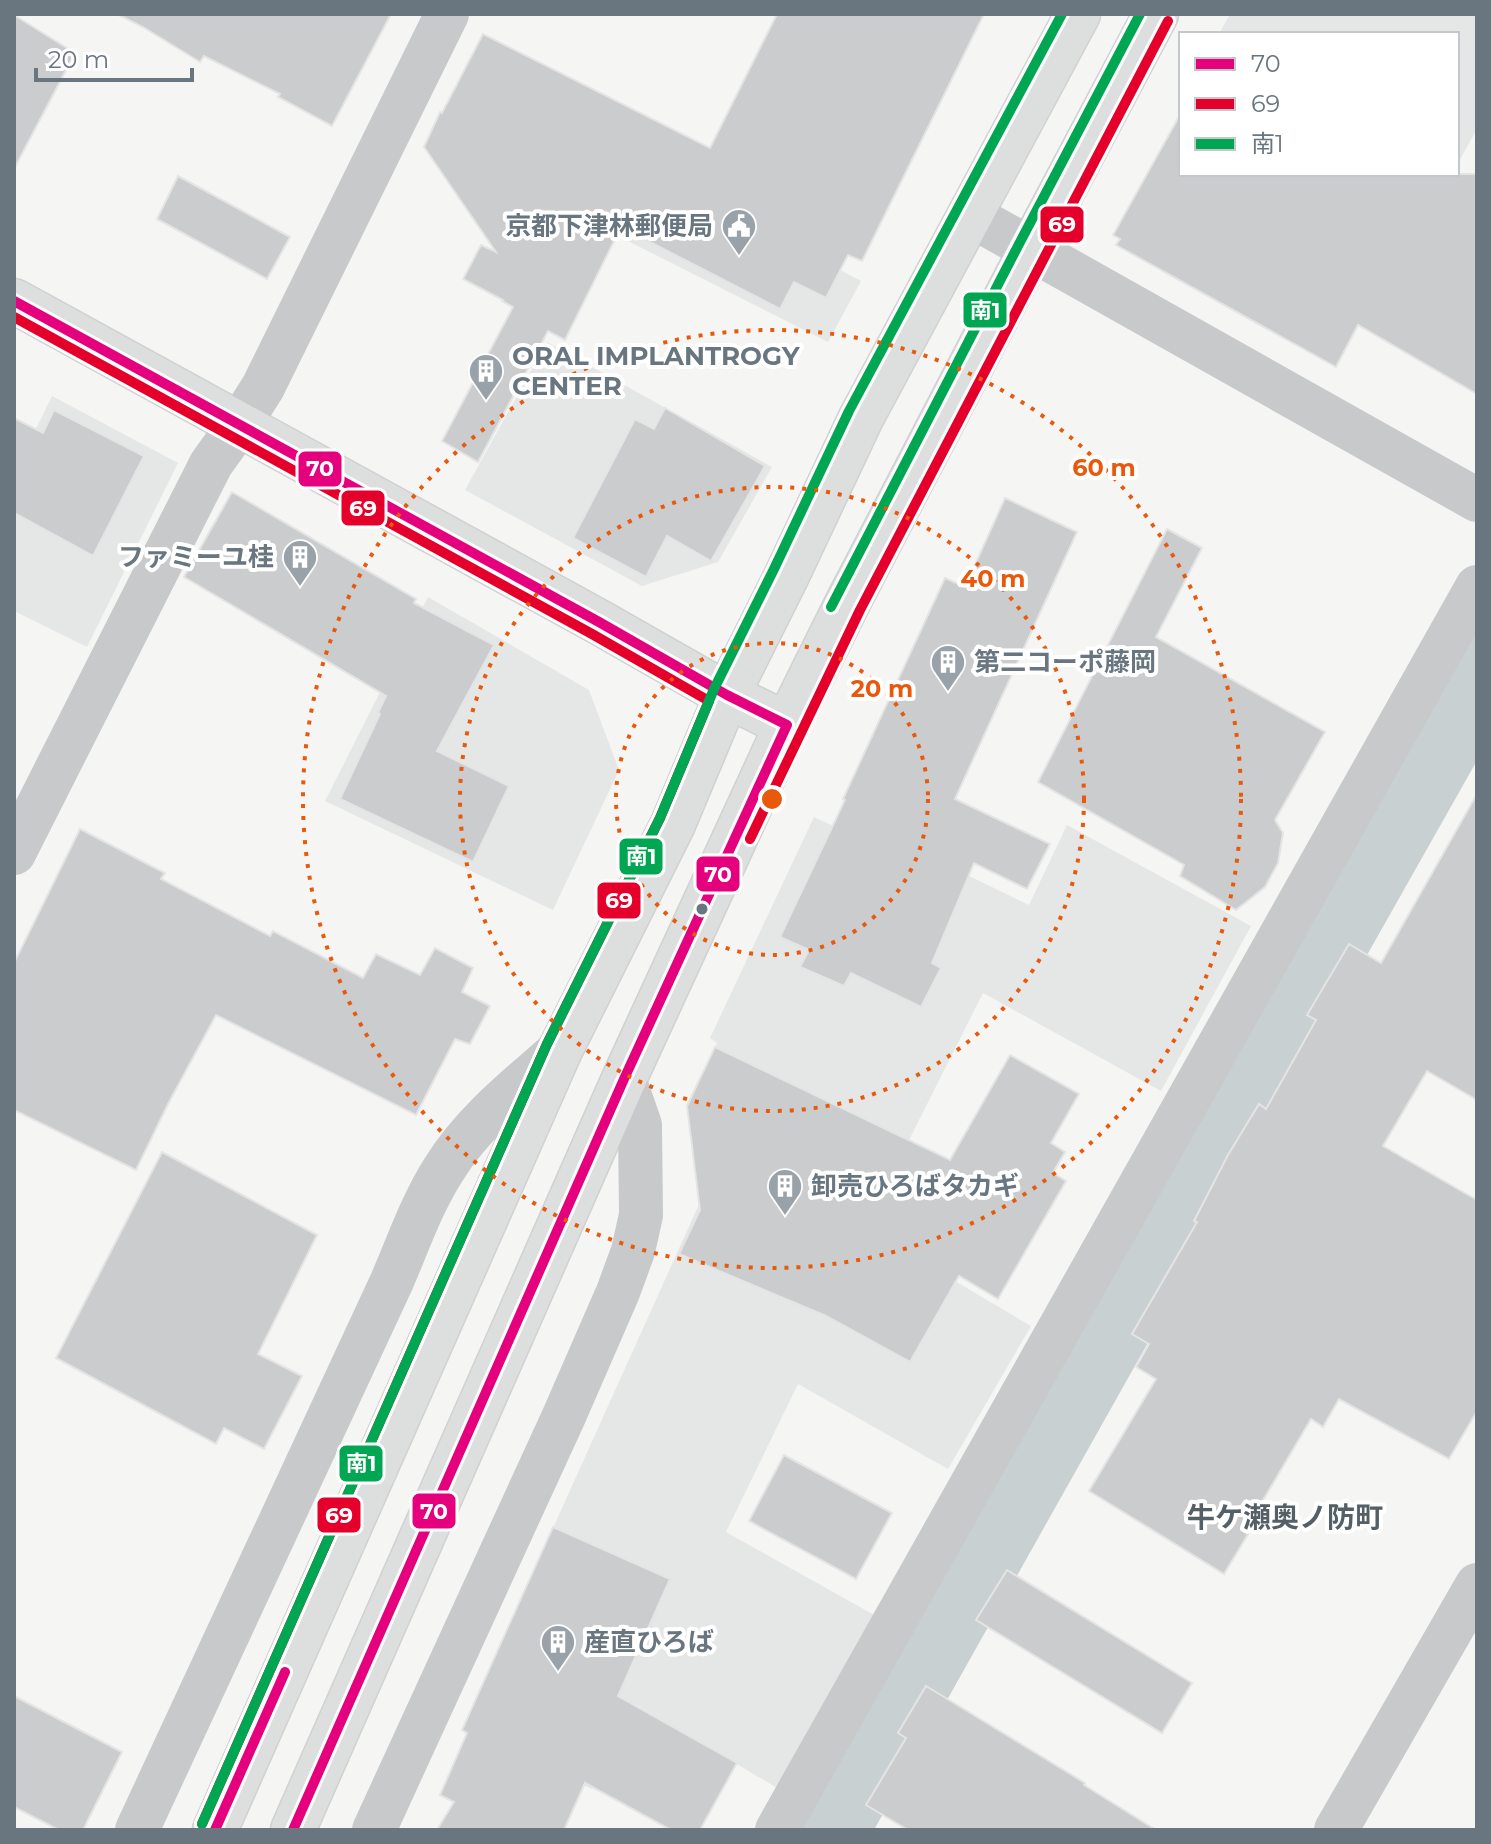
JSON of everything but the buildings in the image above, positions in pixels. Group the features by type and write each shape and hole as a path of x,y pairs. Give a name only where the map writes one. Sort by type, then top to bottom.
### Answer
{"street":[{"path":"14,853 211,464 263,387 447,14"},
{"path":"215,1830 560,1050 673,824 727,695 861,418 1078,14"},
{"path":"293,1830 624,1079 787,725 847,604 1156,14"},
{"path":"970,215 1477,500"},
{"path":"14,301 727,695 787,725"},
{"path":"777,1830 1477,587"},
{"path":"137,1830 443,1170 462,1143 511,1093 560,1050"},
{"path":"374,1830 575,1392 633,1251 641,1215 640,1125 624,1079"},
{"path":"1336,1830 1477,1585"}],"shaded area":[{"path":"1230,14 1477,14 1477,129 1459,161 1459,32 1220,32"},
{"path":"652,171 861,281 828,342 620,237"},
{"path":"547,342 772,467 718,562 642,586 465,490"},
{"path":"52,396 178,463 87,647 14,611 14,474"},
{"path":"428,597 589,690 619,770 553,910 325,801"},
{"path":"814,817 891,853 967,875 1029,905 1067,825 1251,926 1161,1091 983,993 912,1134 872,1232 1031,1326 948,1469 798,1384 726,1532 876,1616 779,1789 635,1704 592,1789 462,1730 700,1202 687,1106 717,1043 710,1038"}],"waterway":[{"path":"820,1830 1477,665"}],"transit line":[{"name":"南1","path":"202,1824 547,1044 660,818 714,689 849,411 1062,14"},
{"name":"南1","path":"831,607 1140,14"},
{"name":"69","path":"750,839 860,610 1168,21"},
{"name":"70","path":"14,301 727,695 787,725 624,1079 293,1830"},
{"name":"69","path":"14,317 709,701 660,818 547,1044 202,1824"},
{"name":"70","path":"215,1830 285,1672"}],"place":[{"name":"京都下津林郵便局","path":"739,257"},
{"name":"ORAL IMPLANTROGY CENTER","path":"486,402"},
{"name":"ファミーユ桂","path":"300,588"},
{"name":"第二コーポ藤岡","path":"948,693"},
{"name":"卸売ひろばタカギ","path":"785,1217"},
{"name":"産直ひろば","path":"558,1673"}],"district":[{"name":"牛ケ瀬奥ノ防町","path":"1285,1517"}]}
